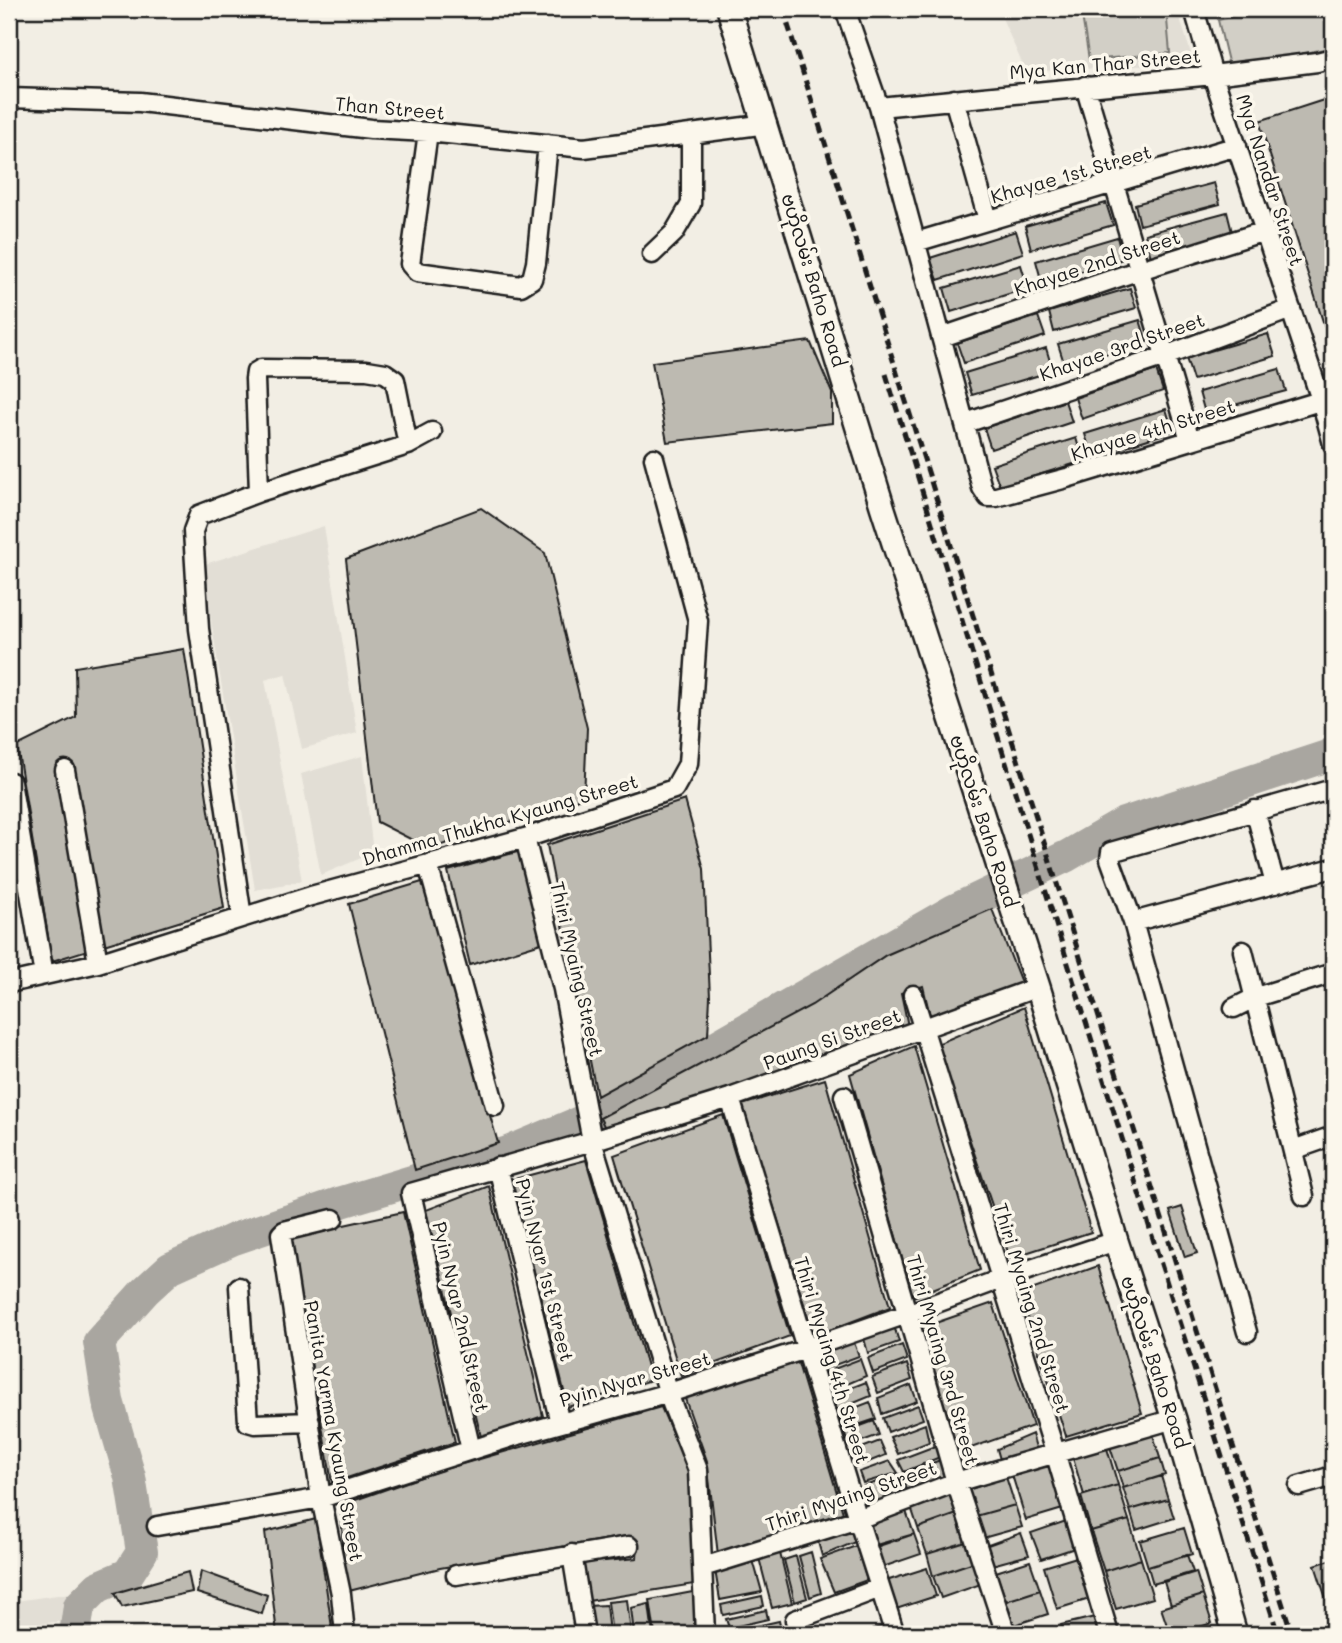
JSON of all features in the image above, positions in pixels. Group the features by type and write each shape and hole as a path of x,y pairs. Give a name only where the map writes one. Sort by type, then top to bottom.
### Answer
{"main road":[{"name":"ဗဟိုလမ်း Baho Road","path":"729,9 883,509 1174,1419 1235,1634"}],"street":[{"path":"845,9 879,107 966,424"},
{"name":"Mya Nandar Street","path":"1194,9 1213,75 1291,309 1327,398 1333,444"},
{"name":"Mya Kan Thar Street","path":"879,107 1213,75 1333,58"},
{"path":"1085,86 1190,440"},
{"name":"Than Street","path":"9,98 140,103 371,129 584,148 766,124"},
{"path":"954,99 988,220"},
{"path":"428,132 410,264 418,272 521,286 532,279 536,263 548,145"},
{"path":"652,254 674,233 691,204 691,135"},
{"name":"Khayae 1st Street","path":"916,243 1237,146"},
{"name":"Khayae 2nd Street","path":"942,338 1140,270 1265,231"},
{"name":"Khayae 3rd Street","path":"966,424 1165,356 1291,309"},
{"path":"259,492 255,379 256,372 261,369 367,370 385,373 394,380 408,445"},
{"name":"Khayae 4th Street","path":"966,424 982,488 988,497 996,497 1067,478 1327,398"},
{"path":"242,917 199,629 193,531 199,515 259,492 408,445 432,432"},
{"name":"Dhamma Thukha Kyaung Street","path":"9,983 98,962 242,917 525,838 674,789 688,764 698,621 654,458"},
{"path":"65,770 98,962"},
{"path":"11,782 44,975"},
{"path":"1247,1332 1133,922 1110,859 1111,852 1333,789"},
{"path":"1255,810 1275,884"},
{"name":"Thiri Myaing Street","path":"525,838 563,989 589,1125 669,1393 698,1470 705,1634"},
{"path":"428,864 495,1106"},
{"path":"1133,922 1333,868"},
{"path":"1243,951 1304,1196"},
{"path":"1234,1008 1256,997 1333,973"},
{"name":"Paung Si Street","path":"589,1125 639,1125 730,1098 1038,987"},
{"name":"Thiri Myaing 2nd Street","path":"913,995 1109,1634"},
{"name":"Thiri Myaing 3rd Street","path":"844,1096 956,1482 1006,1634"},
{"name":"Thiri Myaing 4th Street","path":"730,1098 895,1634"},
{"path":"498,1167 589,1125"},
{"path":"1293,1150 1333,1136"},
{"name":"Pyin Nyar 2nd Street","path":"471,1450 411,1193 498,1167"},
{"name":"Pyin Nyar 1st Street","path":"498,1167 560,1423"},
{"name":"Panita Yarma Kyaung Street","path":"333,1219 281,1234 321,1497 341,1594 345,1634"},
{"name":"Pyin Nyar Street","path":"157,1526 321,1497 806,1349 1116,1241"},
{"path":"239,1287 248,1422 310,1422"},
{"name":"Thiri Myaing Street","path":"703,1567 858,1519 956,1482 1174,1419"},
{"path":"1299,1486 1333,1476"},
{"path":"456,1575 629,1546"},
{"path":"572,1554 585,1634"},
{"path":"795,1620 880,1588"}],"shaded area":[{"path":"998,9 1177,9 1194,63 1026,72"},
{"path":"1081,9 1166,9 1170,53 1089,60"},
{"path":"1268,9 1326,9 1333,47 1230,70 1218,20"},
{"path":"324,526 357,733 302,749 285,674 265,680 302,881 255,890 202,565"},
{"path":"362,756 373,853 321,875 301,774"},
{"path":"71,1593 66,1621 9,1627 9,1602"}],"building":[{"path":"1333,97 1333,353 1259,121"},
{"path":"1214,183 1220,204 1140,225 1135,204"},
{"path":"1106,203 1113,225 1031,249 1025,226"},
{"path":"1227,212 1233,236 1151,258 1145,234"},
{"path":"1016,231 1023,253 938,280 930,258"},
{"path":"1117,237 1123,259 1042,283 1036,261"},
{"path":"1021,265 1028,288 951,312 944,288"},
{"path":"1130,288 1136,308 1054,332 1049,312"},
{"path":"1038,316 1045,336 964,363 957,343"},
{"path":"1140,320 1147,342 1065,366 1058,344"},
{"path":"1268,334 1275,356 1193,380 1186,358"},
{"path":"810,341 832,393 832,423 667,442 652,362"},
{"path":"1046,348 1053,371 972,395 965,373"},
{"path":"1279,369 1286,391 1205,413 1199,392"},
{"path":"1156,370 1163,391 1082,419 1075,398"},
{"path":"1065,401 1072,422 991,449 984,428"},
{"path":"1166,409 1173,431 1092,457 1085,434"},
{"path":"1076,438 1083,461 1000,487 992,465"},
{"path":"481,508 545,553 587,728 584,797 430,849 377,822 346,559"},
{"path":"184,649 224,908 52,961 17,746 76,717 75,667"},
{"path":"685,800 704,869 710,997 708,1035 597,1096 547,845"},
{"path":"521,851 541,943 470,965 448,871"},
{"path":"422,882 498,1143 415,1170 349,904"},
{"path":"992,909 1022,985 931,1020 923,986 901,993 908,1026 607,1132 600,1118 812,1005 886,955"},
{"path":"1024,1007 1091,1232 1010,1258 937,1044"},
{"path":"914,1046 980,1270 913,1297 850,1074"},
{"path":"825,1079 890,1307 814,1336 742,1105"},
{"path":"723,1115 790,1336 681,1376 614,1155"},
{"path":"586,1160 651,1380 568,1407 511,1180"},
{"path":"489,1186 543,1416 481,1437 426,1210"},
{"path":"1182,1207 1197,1253 1185,1257 1170,1211"},
{"path":"403,1212 455,1442 332,1483 289,1237"},
{"path":"1098,1266 1142,1413 1066,1436 1020,1294"},
{"path":"993,1303 1033,1426 957,1453 921,1328"},
{"path":"894,1326 899,1342 868,1353 863,1335"},
{"path":"853,1340 859,1356 824,1369 818,1350"},
{"path":"902,1345 907,1360 873,1373 868,1358"},
{"path":"860,1359 866,1376 831,1391 823,1373"},
{"path":"797,1360 843,1513 718,1555 707,1461 684,1396"},
{"path":"907,1364 912,1380 878,1393 872,1377"},
{"path":"866,1382 871,1396 837,1410 832,1395"},
{"path":"911,1385 917,1401 882,1414 878,1398"},
{"path":"870,1402 876,1419 843,1430 839,1414"},
{"path":"918,1405 923,1419 888,1432 883,1418"},
{"path":"661,1407 691,1476 694,1584 588,1601 583,1563 637,1558 638,1541 625,1536 440,1568 349,1591 344,1569 341,1505 438,1471"},
{"path":"874,1421 879,1435 849,1446 844,1432"},
{"path":"925,1424 929,1442 898,1454 890,1437"},
{"path":"1152,1431 1160,1458 1118,1471 1109,1444"},
{"path":"1032,1434 1037,1451 1001,1463 997,1449"},
{"path":"880,1441 886,1455 856,1467 851,1452"},
{"path":"1106,1445 1118,1485 1084,1495 1072,1455"},
{"path":"935,1446 940,1457 904,1472 898,1460"},
{"path":"1160,1458 1165,1475 1123,1488 1118,1471"},
{"path":"943,1459 949,1476 907,1491 903,1474"},
{"path":"890,1461 898,1473 863,1483 859,1472"},
{"path":"1052,1463 1066,1508 1026,1520 1012,1475"},
{"path":"903,1474 907,1491 870,1504 864,1486"},
{"path":"1161,1476 1168,1499 1130,1510 1123,1488"},
{"path":"1006,1477 1015,1505 976,1516 968,1490"},
{"path":"1118,1485 1129,1520 1091,1531 1081,1496"},
{"path":"950,1494 957,1514 918,1528 911,1507"},
{"path":"1168,1499 1174,1518 1136,1530 1130,1510"},
{"path":"1015,1505 1022,1527 983,1538 976,1516"},
{"path":"906,1511 914,1534 876,1545 870,1522"},
{"path":"957,1514 966,1542 927,1554 918,1528"},
{"path":"316,1519 333,1634 277,1634 265,1532"},
{"path":"1072,1519 1081,1546 1041,1559 1031,1533"},
{"path":"1129,1520 1141,1559 1104,1571 1091,1531"},
{"path":"850,1528 855,1542 822,1556 818,1542"},
{"path":"1184,1528 1192,1554 1148,1567 1140,1541"},
{"path":"1021,1533 1029,1555 992,1565 985,1546"},
{"path":"914,1534 921,1554 880,1568 873,1548"},
{"path":"966,1542 974,1562 933,1576 927,1554"},
{"path":"856,1546 867,1580 834,1592 820,1559"},
{"path":"811,1552 821,1593 810,1597 799,1556"},
{"path":"780,1553 792,1603 772,1608 759,1558"},
{"path":"1083,1555 1096,1597 1057,1609 1044,1567"},
{"path":"1187,1555 1193,1572 1153,1584 1148,1567"},
{"path":"796,1556 807,1598 795,1602 784,1560"},
{"path":"1141,1559 1153,1598 1116,1609 1104,1571"},
{"path":"1333,1559 1333,1620 1315,1565"},
{"path":"753,1560 762,1592 720,1600 715,1570"},
{"path":"1030,1561 1040,1590 1006,1601 996,1572"},
{"path":"974,1562 981,1584 941,1598 933,1576"},
{"path":"927,1568 936,1596 893,1610 883,1582"},
{"path":"201,1571 267,1595 262,1614 197,1593"},
{"path":"188,1572 192,1592 122,1607 115,1593"},
{"path":"1196,1572 1203,1595 1171,1605 1164,1582"},
{"path":"1040,1590 1048,1614 1014,1625 1006,1601"},
{"path":"698,1591 698,1634 655,1634 650,1600"},
{"path":"1203,1595 1212,1623 1170,1634 1161,1608"},
{"path":"762,1596 764,1606 723,1615 721,1605"},
{"path":"627,1600 631,1634 612,1634 608,1602"},
{"path":"649,1604 653,1634 634,1634 631,1608"},
{"path":"606,1605 609,1634 591,1634 587,1606"},
{"path":"766,1610 768,1619 729,1628 726,1619"},
{"path":"1099,1616 1104,1634 1064,1634 1061,1625"},
{"path":"779,1621 782,1634 729,1632"},
{"path":"885,1625 888,1634 860,1634"},
{"path":"1052,1627 1053,1634 1015,1634"}],"waterway":[{"path":"75,1634 79,1606 98,1587 128,1574 142,1552 130,1477 108,1401 99,1342 145,1291 170,1268 234,1239 342,1202 508,1152 596,1115 954,910 1067,856 1124,823 1333,754"}],"railway":[{"path":"783,9 1292,1634"},
{"path":"886,374 1278,1634"}]}
